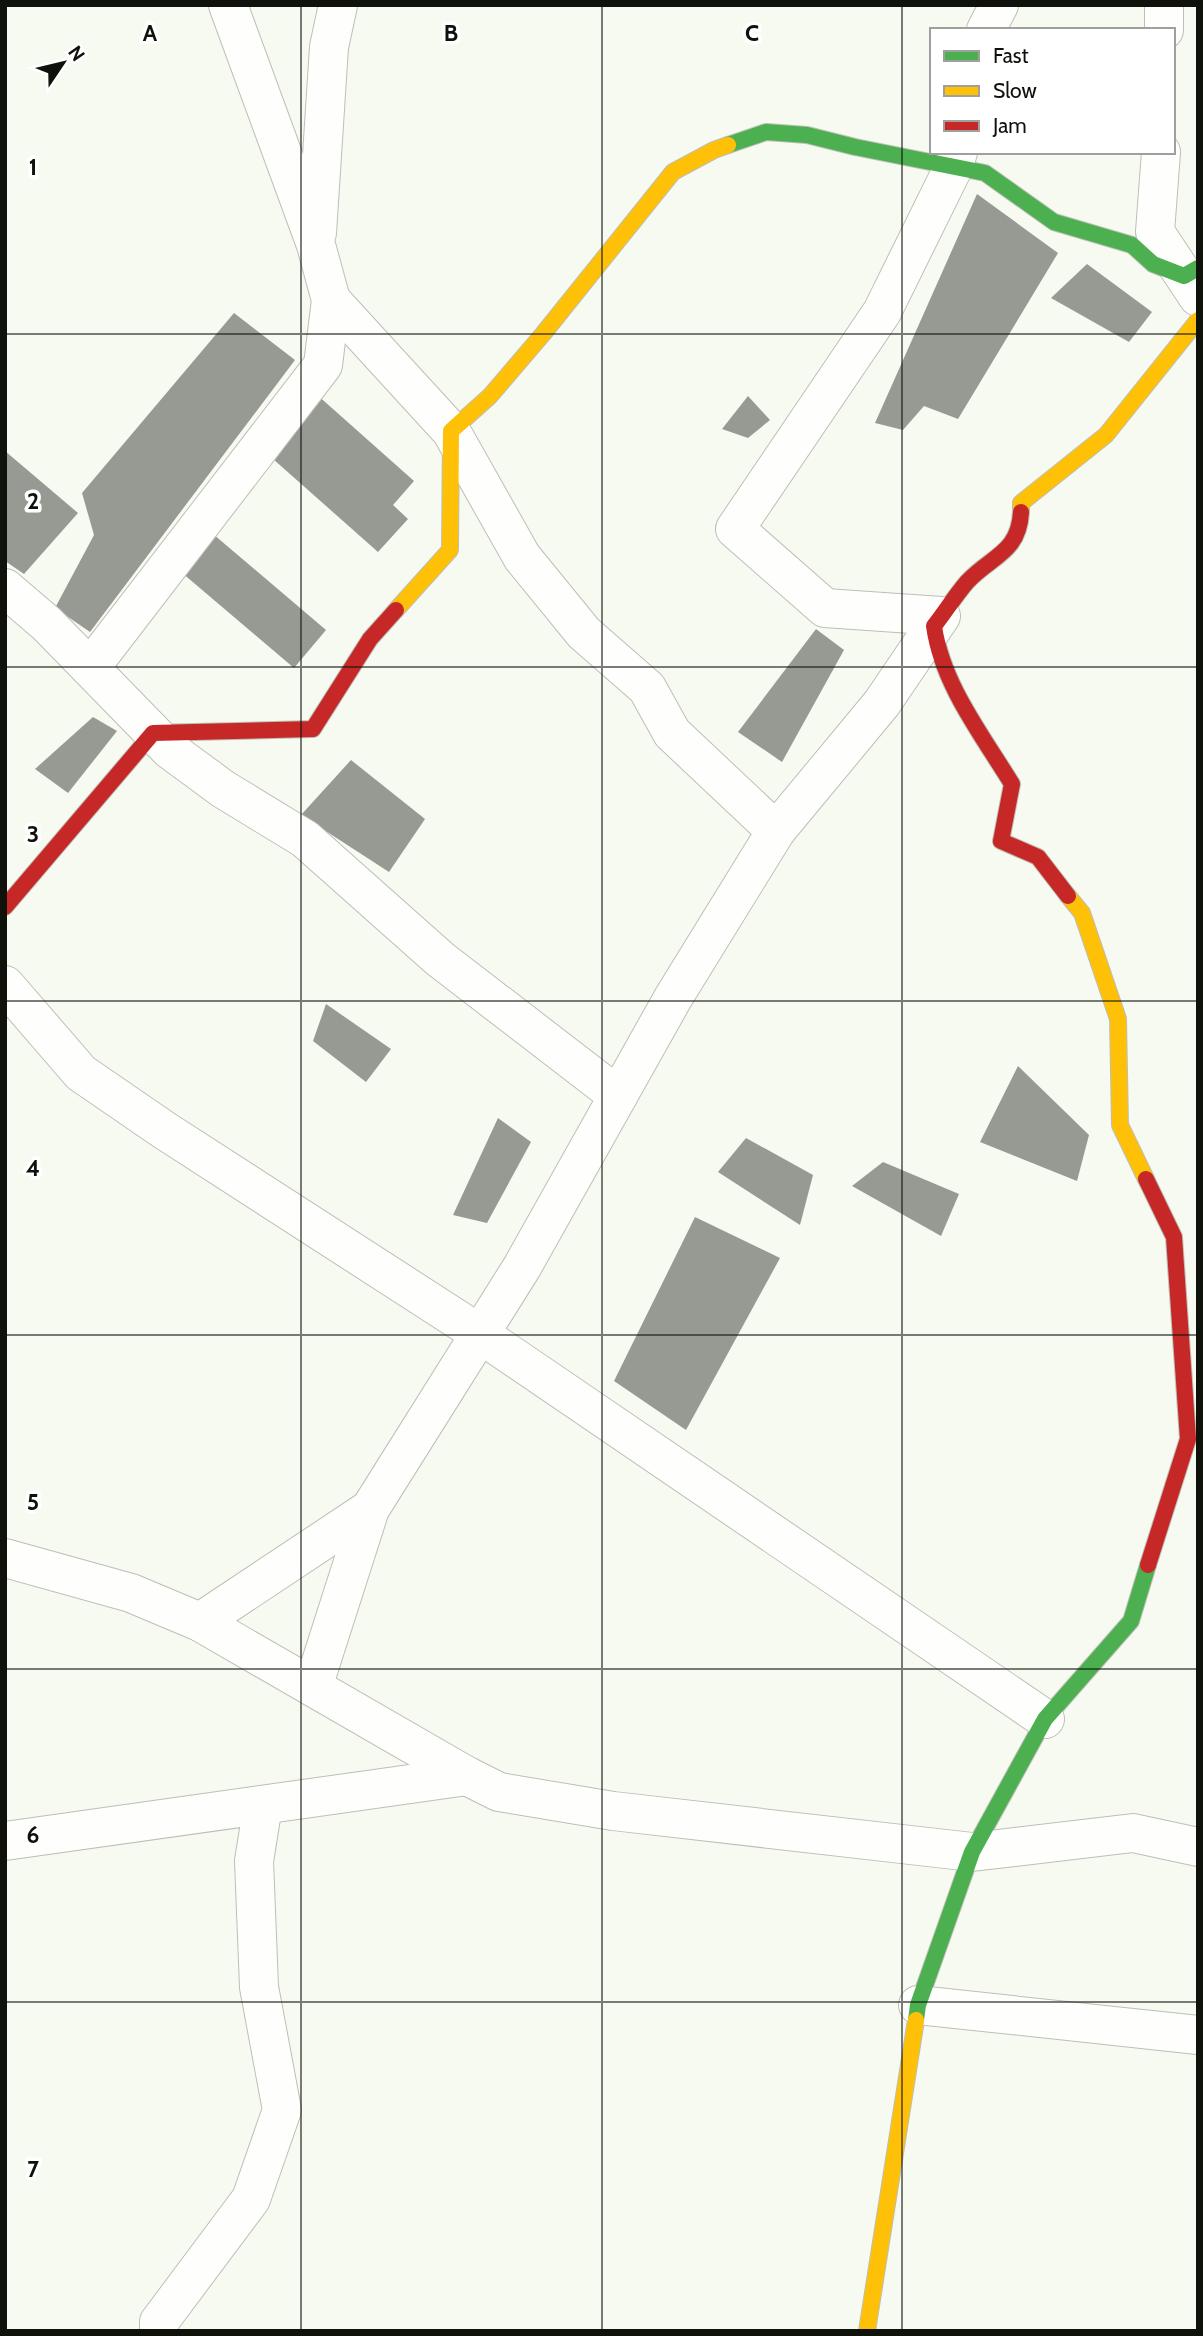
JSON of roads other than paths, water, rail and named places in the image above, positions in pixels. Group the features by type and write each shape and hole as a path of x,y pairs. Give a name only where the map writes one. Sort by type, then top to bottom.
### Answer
{"street":[{"path":"90,668 323,365 331,300 316,245 228,5"},
{"path":"316,245 329,47 338,5"},
{"path":"987,28 999,5"},
{"path":"1164,5 1164,28"},
{"path":"5,906 153,733 313,729 370,639 450,550 451,431 490,396 673,172 703,155 765,132 807,135 956,159 985,173 1054,222 1132,245 1153,264 1193,280"},
{"path":"1161,154 1155,232 1193,280"},
{"path":"941,616 825,608 735,529 882,312 956,159"},
{"path":"331,300 451,431 522,556 576,624 647,688 673,733 776,831"},
{"path":"866,2331 918,2005 972,1852 1045,1719 1131,1622 1188,1438 1174,1237 1120,1125 1118,1019 1082,912 1038,857 1001,841 1012,784 960,699 937,649 934,626 968,581 1011,546 1020,527 1021,503 1106,435 1198,320"},
{"path":"5,588 47,624 170,750 194,769 305,839 440,959 618,1096"},
{"path":"313,1687 370,1508 522,1267 673,998 776,831 882,703 941,616"},
{"path":"5,985 81,1073 176,1138 480,1334 1045,1719"},
{"path":"200,1622 370,1508"},
{"path":"5,1559 131,1593 200,1622 499,1792 613,1811 972,1852 1133,1833 1198,1847"},
{"path":"5,1841 467,1776"},
{"path":"159,2331 159,2322 251,2199 282,2110 259,1987 254,1861 263,1805"},
{"path":"918,2005 1198,2035"}]}
